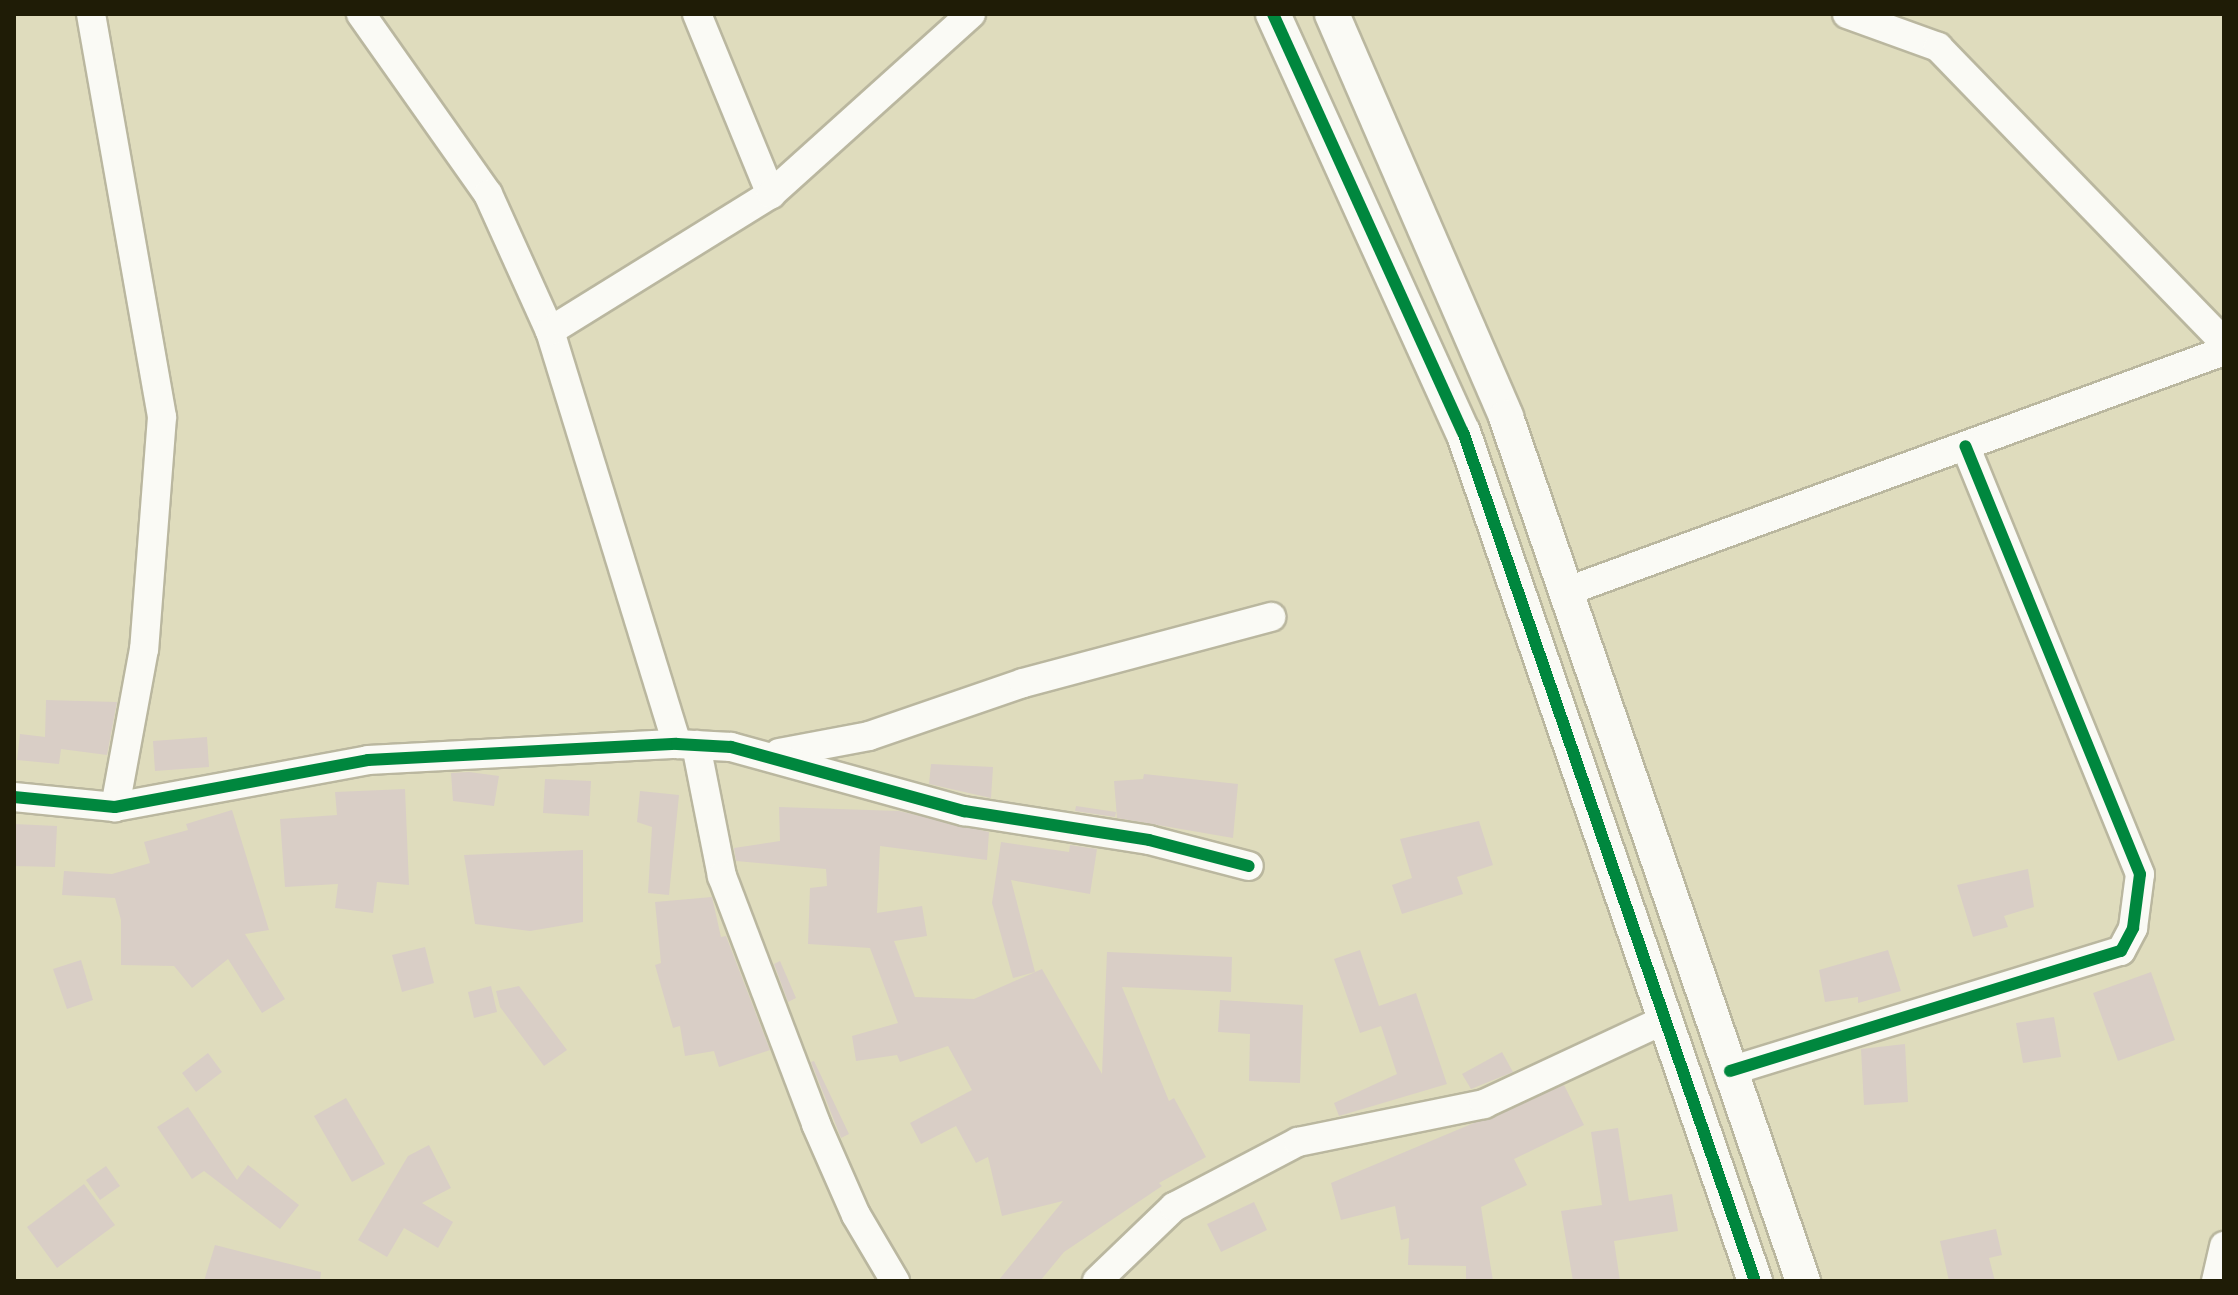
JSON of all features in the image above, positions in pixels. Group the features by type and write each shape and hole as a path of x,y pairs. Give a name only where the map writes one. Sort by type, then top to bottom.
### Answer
{"street":[{"path":"91,14 162,417 144,649 115,807"},
{"path":"361,14 488,194 550,331 686,745 722,876 816,1124 856,1215 895,1281"},
{"path":"697,14 771,194"},
{"path":"550,331 771,194 971,14"},
{"path":"1273,14 1463,432 1755,1281"},
{"path":"1332,14 1506,417 1803,1281"},
{"path":"1847,14 1938,47 2224,342"},
{"path":"1565,592 2224,351"},
{"path":"1730,1071 2121,951 2133,928 2140,874 1965,446"},
{"path":"766,755 869,736 1023,683 1271,617"},
{"path":"14,797 115,807 368,760 686,745 766,755 964,811 1149,840 1249,866"},
{"path":"1097,1281 1174,1207 1298,1142 1484,1104 1666,1019"},
{"path":"2216,1281 2224,1246"}],"building":[{"path":"46,700 117,702 107,755 61,749 59,764 17,760 20,734 45,737"},
{"path":"207,737 209,767 155,771 153,741"},
{"path":"931,764 993,767 991,798 929,784"},
{"path":"451,773 499,776 494,806 453,801"},
{"path":"1144,774 1238,784 1233,838 1117,818 1114,781 1143,779"},
{"path":"545,779 591,781 589,816 543,813"},
{"path":"405,789 409,885 377,882 373,913 335,908 338,884 285,887 280,819 337,815 335,792"},
{"path":"640,791 679,795 669,895 648,893 652,827 637,822"},
{"path":"1076,806 1116,812 1115,817 1075,811"},
{"path":"779,807 899,811 989,832 987,860 880,846 877,913 922,906 927,936 894,941 915,997 974,999 1042,969 1102,1074 1107,952 1232,957 1231,992 1122,987 1169,1101 1174,1098 1206,1157 1159,1183 1162,1186 1064,1252 1040,1281 998,1281 1063,1201 1002,1216 988,1157 976,1163 956,1126 921,1144 910,1123 972,1090 948,1046 900,1062 897,1055 856,1061 852,1036 898,1023 870,948 808,944 810,888 827,886 826,869 736,861 734,848 780,841"},
{"path":"232,810 269,930 245,934 285,999 262,1013 228,959 192,988 174,966 121,965 121,920 115,898 62,895 64,871 112,874 150,863 144,842 188,830 186,824"},
{"path":"1479,821 1493,865 1457,877 1463,894 1402,914 1392,885 1412,878 1400,839"},
{"path":"14,824 57,826 55,867 14,866"},
{"path":"1001,842 1069,852 1070,845 1097,849 1090,894 1011,880 1035,972 1013,978 992,903"},
{"path":"583,850 583,922 530,931 475,924 464,855"},
{"path":"2028,869 2034,907 2004,916 2008,927 1973,937 1957,885"},
{"path":"712,897 721,937 726,936 770,1050 719,1067 714,1051 685,1056 680,1026 673,1028 655,965 661,963 655,902"},
{"path":"425,947 434,983 402,992 392,955"},
{"path":"1360,950 1379,1006 1416,993 1447,1084 1339,1116 1334,1103 1397,1074 1381,1026 1360,1033 1334,959"},
{"path":"1888,950 1901,991 1858,1003 1858,997 1825,1002 1819,970"},
{"path":"81,960 93,1000 67,1009 53,969"},
{"path":"780,961 796,998 788,1002 774,964"},
{"path":"2151,972 2175,1040 2118,1061 2093,993"},
{"path":"491,986 497,1012 474,1018 468,992"},
{"path":"519,986 567,1050 544,1066 500,1007 496,991"},
{"path":"1220,1000 1303,1005 1300,1083 1249,1081 1250,1034 1218,1032"},
{"path":"2054,1017 2061,1057 2023,1063 2016,1023"},
{"path":"1905,1044 1908,1102 1864,1105 1861,1049"},
{"path":"1502,1052 1513,1072 1471,1089 1462,1074"},
{"path":"208,1053 222,1072 196,1092 182,1073"},
{"path":"814,1061 849,1134 841,1138 811,1062"},
{"path":"1564,1085 1584,1125 1514,1159 1527,1185 1481,1207 1493,1281 1466,1281 1466,1266 1408,1265 1409,1238 1401,1240 1395,1206 1341,1220 1331,1183"},
{"path":"346,1098 385,1164 352,1182 314,1116"},
{"path":"188,1107 237,1180 248,1165 299,1205 280,1229 204,1171 192,1179 157,1127"},
{"path":"1618,1128 1629,1201 1672,1194 1678,1231 1614,1241 1620,1281 1573,1281 1561,1211 1602,1205 1591,1132"},
{"path":"429,1145 451,1188 422,1203 453,1222 438,1248 404,1228 387,1257 358,1240 408,1156"},
{"path":"106,1166 120,1186 100,1200 86,1180"},
{"path":"84,1184 115,1225 57,1268 27,1227"},
{"path":"1254,1202 1267,1230 1221,1252 1207,1224"},
{"path":"1996,1229 2002,1255 1989,1258 1995,1281 1949,1281 1940,1241"},
{"path":"215,1245 321,1272 320,1281 204,1281"}],"cycle path":[{"path":"1273,14 1463,432 1755,1281"},
{"path":"1730,1071 2121,951 2133,928 2140,874 1965,446"},
{"path":"14,797 115,807 368,760 677,744 731,747 964,811 1149,840 1249,866"}]}
